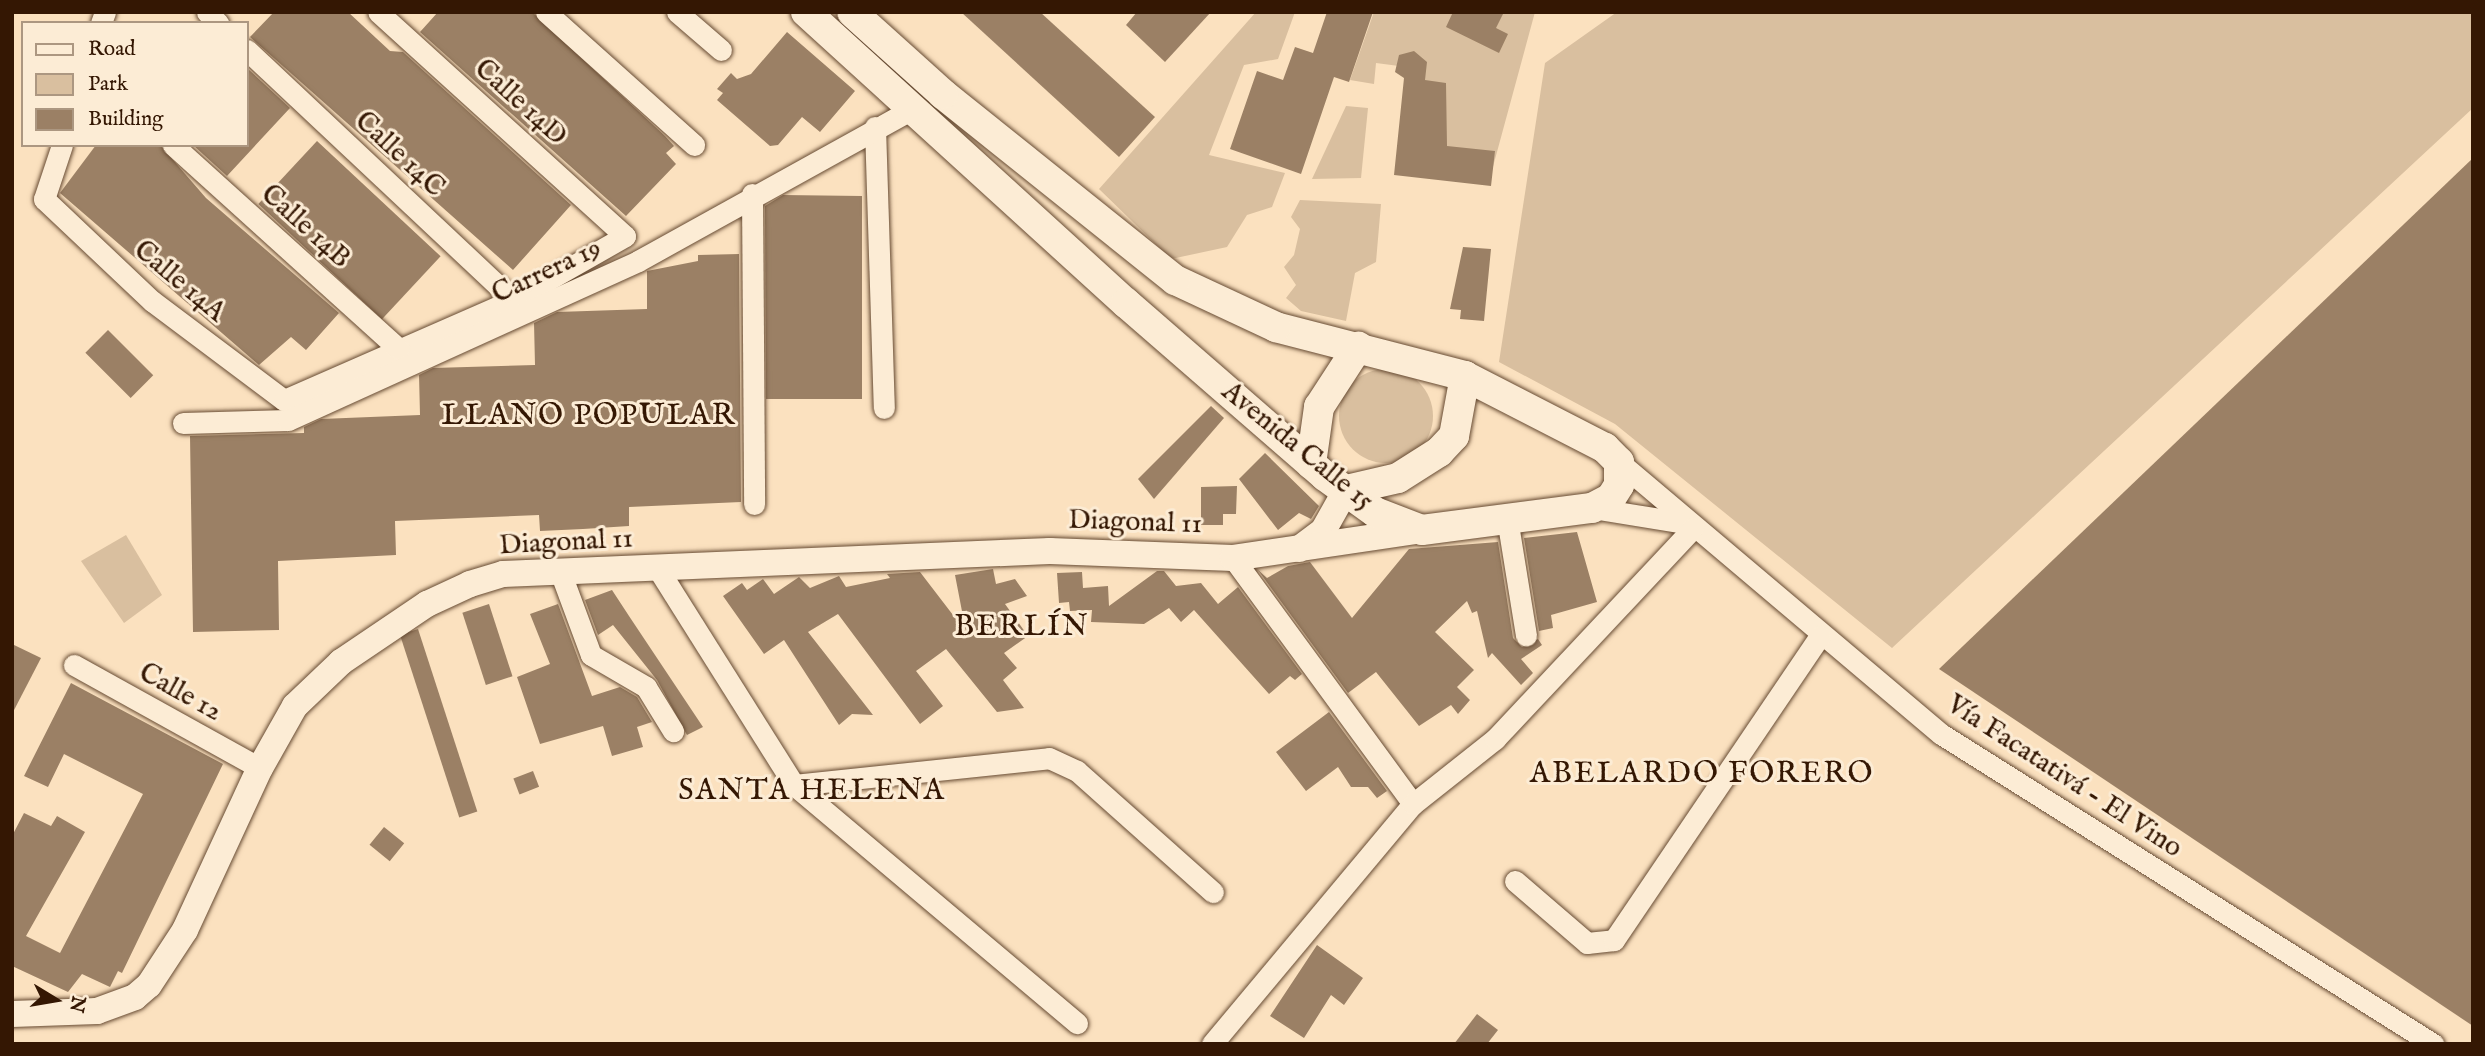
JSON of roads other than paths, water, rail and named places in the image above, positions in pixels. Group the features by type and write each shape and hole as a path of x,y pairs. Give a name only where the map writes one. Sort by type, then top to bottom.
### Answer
{"main road":[{"name":"Avenida Calle 15","path":"806,12 1311,464 1375,512 1422,530 1592,508"},
{"path":"852,12 943,94 1175,280 1276,327 1465,376 1605,448 1619,462 1619,485 1611,498 1592,508"},
{"path":"1311,464 1319,407 1358,347"},
{"path":"1346,490 1398,478 1439,452 1454,436 1465,376"}],"street":[{"name":"Calle 14D","path":"378,12 625,236 513,300"},
{"path":"546,12 694,145"},
{"path":"677,12 721,50"},
{"name":"Calle 14C","path":"248,51 513,300"},
{"name":"Carrera 19","path":"183,423 288,420 638,261 752,194 914,108"},
{"path":"876,127 884,408"},
{"name":"Calle 14A","path":"61,147 44,199 152,301 284,400 399,349"},
{"name":"Calle 14B","path":"175,147 399,349"},
{"path":"752,194 754,504"},
{"path":"399,349 513,300"},
{"name":"Vía Facatativá - El Vino","path":"1619,462 1820,636 1941,734 2433,1044"},
{"path":"1297,550 1323,531 1346,490"},
{"path":"1592,508 1691,526"},
{"path":"1507,518 1526,635"},
{"path":"1221,1041 1413,804 1494,739 1691,526"},
{"name":"Diagonal 11","path":"12,1014 97,1011 135,997 149,985 185,930 260,768 295,706 314,685 427,604 503,574 561,574 1050,551 1233,558 1422,530"},
{"path":"1233,558 1413,804"},
{"path":"658,569 794,785 1077,1024"},
{"path":"561,574 591,654 646,687 673,731"},
{"path":"1516,881 1587,943 1614,940 1820,636"},
{"name":"Calle 12","path":"75,665 260,768"},
{"path":"794,785 1049,758 1077,771 1213,892"}],"district":[{"name":"LLANO POPULAR","path":"589,416"},
{"name":"BERLÍN","path":"1022,627"},
{"name":"ABELARDO FORERO","path":"1702,774"},
{"name":"SANTA HELENA","path":"812,791"}]}
